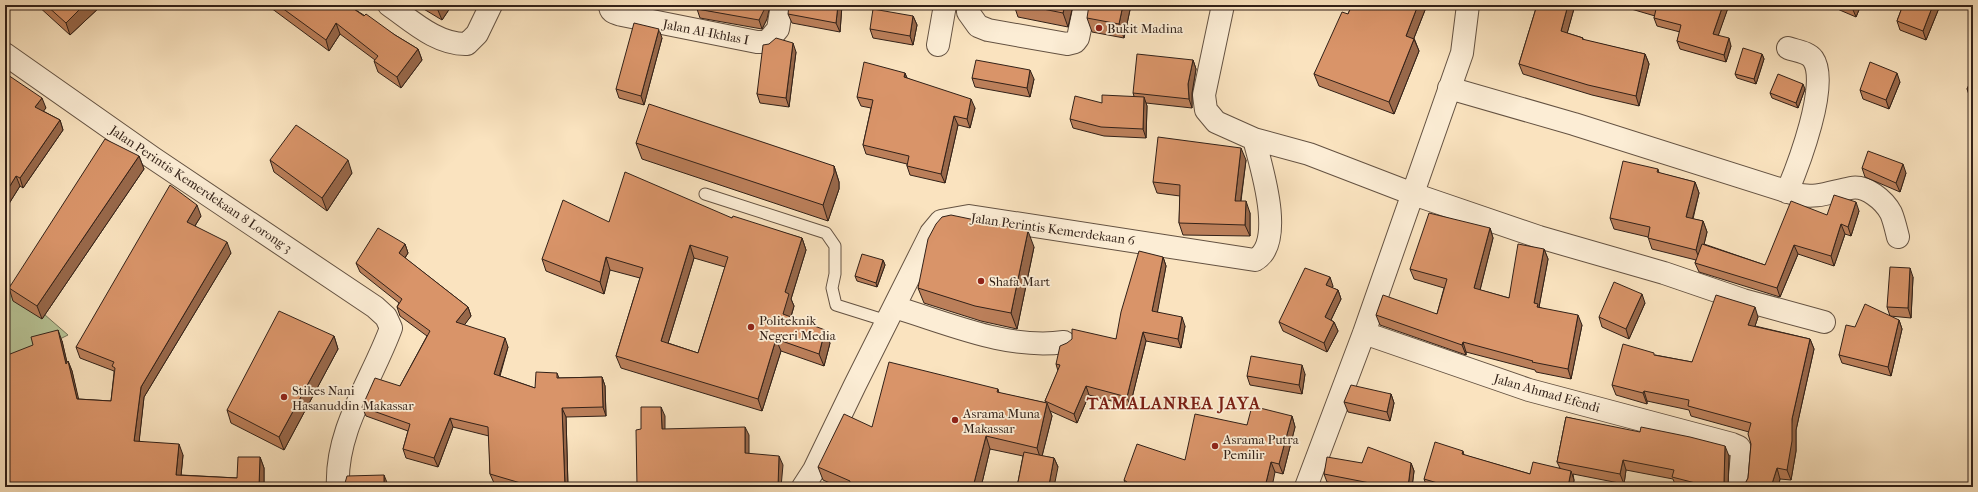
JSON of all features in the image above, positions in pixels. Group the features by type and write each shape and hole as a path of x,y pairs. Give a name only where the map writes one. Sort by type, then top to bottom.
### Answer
{"street":[{"path":"389,5 440,39 459,45 467,44 477,34 492,5"},
{"name":"Jalan Al-Ikhlas I","path":"610,5 610,10 613,13 758,42 767,42 778,29 782,5"},
{"path":"938,45 945,5"},
{"path":"968,12 978,26 988,30 1067,44 1076,42 1078,38 1086,5"},
{"path":"1223,5 1204,95 1206,110 1216,122 1254,139 1308,154 1413,194 1539,237 1664,273 1743,300 1824,322"},
{"path":"1306,487 1364,333 1462,53 1468,5"},
{"path":"1787,192 1804,151 1810,128 1818,74 1814,60 1811,56 1788,48"},
{"name":"Jalan Perintis Kemerdekaan 8 Lorong 3","path":"5,54 153,158 375,307 386,316 391,328 383,349 346,429 338,462 338,487"},
{"path":"1450,88 1574,124 1806,197 1818,197 1852,188 1864,189 1880,199 1891,213 1898,237"},
{"name":"Jalan Perintis Kemerdekaan 6","path":"803,487 814,470 931,233 941,221 970,216 1255,260 1263,256 1268,247 1270,209 1267,190 1254,139"},
{"path":"890,314 999,338 1034,344 1064,342"},
{"name":"Jalan Ahmad Efendi","path":"1364,333 1528,390 1732,444 1739,447 1742,453 1739,487"}],"lane":[{"path":"706,194 826,234 835,246 835,274 832,288 836,305 890,314"}],"green space":[{"path":"5,280 68,335 5,366"}],"building":[{"path":"46,5 84,5 66,23"},
{"path":"278,5 348,5 364,16 366,14 395,35 418,49 397,77 374,61 378,56 336,23 326,40"},
{"path":"432,5 440,5 437,8"},
{"path":"697,5 765,5 759,20 697,9"},
{"path":"789,5 838,5 836,23 788,14"},
{"path":"1023,5 1065,5 1063,13"},
{"path":"1089,5 1123,5 1119,24 1087,18"},
{"path":"1352,5 1418,5 1406,36 1414,39 1389,102 1314,74 1342,12 1348,14"},
{"path":"1537,5 1568,5 1561,31 1583,38 1582,39 1645,54 1636,96 1588,85 1519,64"},
{"path":"1642,5 1723,5 1713,34 1729,38 1724,55 1677,41 1681,25 1654,18 1656,9"},
{"path":"1903,5 1933,5 1923,31 1897,21"},
{"path":"873,9 913,16 910,36 870,29"},
{"path":"634,23 659,29 641,96 616,89"},
{"path":"776,38 793,43 786,98 757,94 763,45 769,44"},
{"path":"1743,48 1762,54 1754,79 1735,74"},
{"path":"1137,54 1193,60 1188,84 1189,99 1133,93"},
{"path":"976,60 1030,70 1027,88 972,78"},
{"path":"864,62 905,73 904,77 971,99 967,119 954,116 941,174 907,166 909,156 863,145 873,100 857,97"},
{"path":"1870,62 1897,73 1886,100 1860,90"},
{"path":"5,73 42,98 35,107 60,120 20,178 16,176 5,194"},
{"path":"1778,74 1803,84 1796,103 1770,93"},
{"path":"1973,77 1973,92 1967,89"},
{"path":"1102,95 1144,97 1143,129 1101,127 1070,119 1075,96 1102,103"},
{"path":"649,104 834,166 834,173 823,205 636,143"},
{"path":"296,125 348,160 322,198 270,160"},
{"path":"1158,137 1241,148 1235,201 1246,201 1245,225 1179,223 1180,185 1153,182"},
{"path":"105,139 139,156 37,306 9,288"},
{"path":"1868,151 1903,164 1896,183 1862,168"},
{"path":"1623,161 1658,169 1657,172 1695,182 1686,217 1703,221 1696,250 1648,238 1650,227 1610,218"},
{"path":"625,172 732,218 733,216 802,238 785,292 789,294 783,314 825,330 819,354 776,339 758,399 616,356 643,268 606,257 600,282 542,259 563,200 609,222","holes":["690,245 728,257 698,353 661,341"]},
{"path":"170,185 197,205 187,222 227,242 141,387 134,441 179,444 176,475 237,478 238,457 260,457 259,487 5,487 5,356 33,345 31,337 58,330 66,364 68,361 77,399 111,401 115,368 112,366 114,362 76,347"},
{"path":"1834,195 1856,202 1848,227 1841,224 1831,256 1794,245 1777,288 1695,263 1702,244 1765,265 1791,201 1827,215"},
{"path":"1429,213 1490,228 1474,288 1509,298 1518,244 1544,249 1534,303 1538,304 1537,307 1578,315 1568,369 1532,362 1533,361 1463,342 1462,345 1376,315 1383,295 1437,314 1447,279 1410,269"},
{"path":"951,215 1028,231 1011,313 975,306 918,288 928,239 936,224 942,217"},
{"path":"378,228 405,244 399,253 468,307 456,322 505,338 494,374 535,388 536,372 557,373 557,378 602,377 603,407 562,408 565,487 534,487 490,474 488,427 450,418 434,458 403,449 410,424 362,407 375,378 400,386 430,331 397,307 402,299 356,263"},
{"path":"1139,251 1163,257 1152,311 1182,317 1178,339 1143,332 1127,397 1086,386 1074,414 1045,401 1060,365 1056,364 1060,346 1072,339 1072,329 1116,339 1121,312"},
{"path":"862,254 883,260 876,283 855,276"},
{"path":"1890,267 1910,268 1908,308 1887,307"},
{"path":"1305,268 1330,277 1326,285 1338,290 1325,317 1334,322 1324,343 1279,322"},
{"path":"1614,282 1642,294 1626,329 1599,317"},
{"path":"1716,295 1755,307 1748,325 1810,339 1792,419 1792,441 1787,470 1777,468 1771,487 1742,487 1748,478 1751,444 1748,434 1751,423 1688,406 1689,400 1644,391 1643,393 1612,385 1623,344 1654,353 1654,355 1692,362"},
{"path":"1865,304 1899,320 1888,367 1839,355 1846,325 1855,327"},
{"path":"279,311 334,336 279,437 227,410"},
{"path":"1251,356 1302,365 1299,385 1247,376"},
{"path":"889,362 998,389 997,392 1047,403 1037,448 986,436 973,487 849,487 850,481 818,467 844,414 872,427"},
{"path":"1351,385 1391,394 1387,412 1344,402"},
{"path":"1252,406 1292,416 1279,464 1271,462 1265,487 1125,487 1127,482 1124,480 1137,444 1185,460 1195,414 1247,425"},
{"path":"641,407 661,407 662,429 745,427 745,453 779,456 778,487 607,487 637,486 636,430 641,429"},
{"path":"1566,417 1640,432 1641,427 1725,446 1724,482 1728,487 1706,487 1707,486 1672,477 1674,470 1623,460 1620,474 1557,462"},
{"path":"1435,442 1463,451 1462,454 1530,474 1533,462 1571,471 1568,487 1451,487 1424,479"},
{"path":"1368,447 1411,463 1408,487 1374,487 1375,484 1324,474 1327,457 1362,463"},
{"path":"1024,452 1054,458 1049,485 1062,487 1017,487"},
{"path":"384,475 384,487 341,487 345,483 347,476"}],"place":[{"name":"Bukit Madina","path":"1099,28"},
{"name":"Shafa Mart","path":"981,281"},
{"name":"Politeknik Negeri Media","path":"751,327"},
{"name":"Stikes Nani Hasanuddin Makassar","path":"284,397"},
{"name":"Asrama Muna Makassar","path":"955,420"},
{"name":"Asrama Putra Pemilir","path":"1215,446"}],"district":[{"name":"TAMALANREA JAYA","path":"1174,403"}]}
